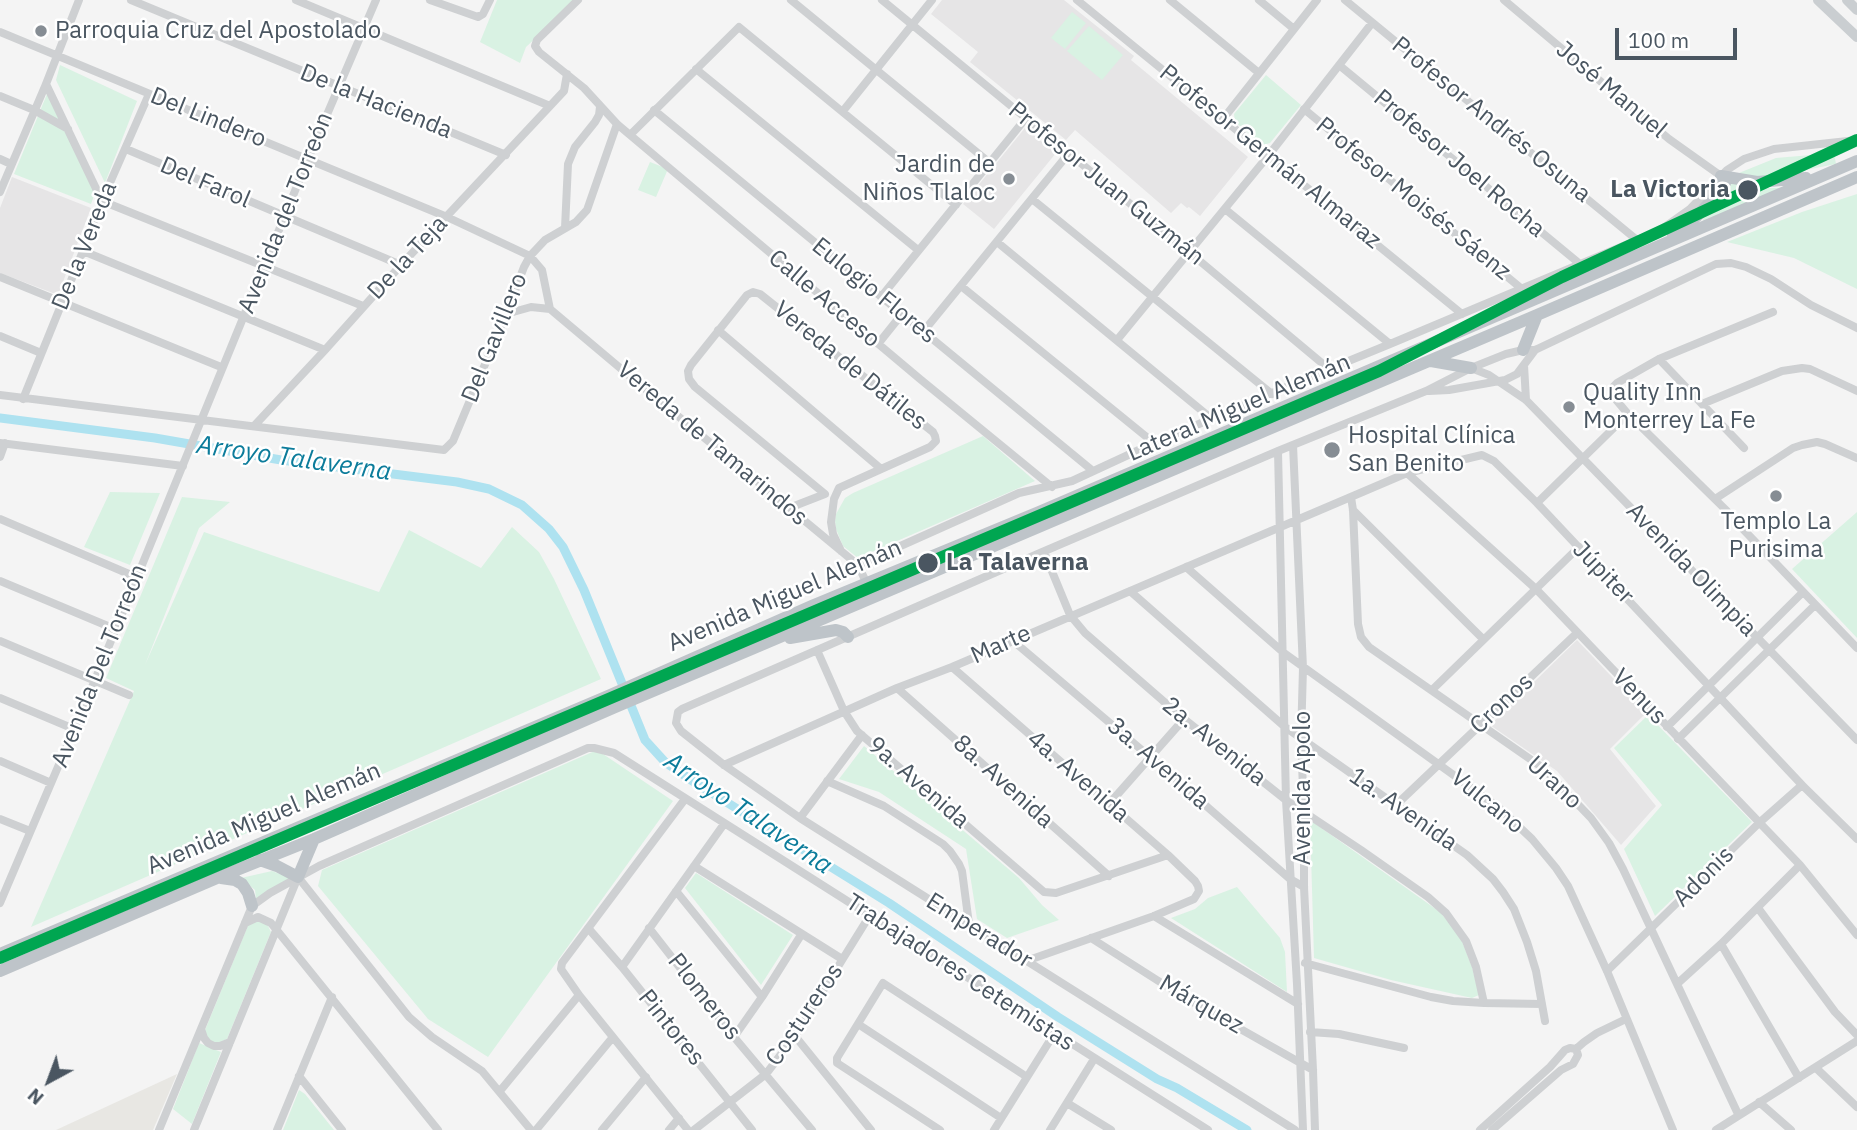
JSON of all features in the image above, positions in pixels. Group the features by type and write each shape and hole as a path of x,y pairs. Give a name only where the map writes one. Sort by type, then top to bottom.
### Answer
{"highway":[{"name":"Avenida Miguel Alemán","path":"0,971 314,839 610,702 658,674 814,605 1857,161"},
{"path":"1721,176 1757,182 1780,182 1824,175"},
{"path":"1656,248 1697,216 1724,184 1721,176"},
{"name":"Avenida Miguel Alemán","path":"3,952 610,702 664,687 1853,181"},
{"path":"1529,350 1537,315"},
{"path":"1427,361 1471,368"},
{"path":"779,638 836,630 848,637"},
{"path":"260,860 298,877 314,839"},
{"path":"217,878 229,878 242,884 248,892 252,906"}],"main road":[{"path":"1818,0 1857,37"},
{"path":"1847,0 1857,10"}],"street":[{"path":"0,192 79,0"},
{"name":"De la Hacienda","path":"131,0 506,155"},
{"path":"296,0 550,106"},
{"name":"Avenida del Torreón","path":"200,424 284,216 376,0"},
{"path":"430,0 478,17 488,4"},
{"path":"565,228 568,164 575,147 599,115 600,107 584,88 535,46 537,40 579,0"},
{"path":"791,0 990,163"},
{"name":"Profesor Juan Guzmán","path":"882,0 1328,369"},
{"path":"843,111 932,0"},
{"name":"Profesor Germán Almaraz","path":"1077,0 1462,314"},
{"path":"1170,0 1259,73"},
{"path":"1259,0 1294,29"},
{"path":"1223,119 1317,0"},
{"name":"Profesor Andrés Osuna","path":"1345,0 1637,240"},
{"name":"José Manuel","path":"1504,0 1669,139 1721,176"},
{"path":"1117,340 1268,156 1372,23"},
{"path":"630,135 739,27 956,205"},
{"name":"Del Lindero","path":"0,32 447,217 530,256"},
{"name":"Profesor Joel Rocha","path":"1339,65 1580,264"},
{"path":"696,69 918,250"},
{"path":"567,74 564,90 584,88"},
{"path":"46,84 102,201 363,306"},
{"name":"De la Teja","path":"254,426 564,90"},
{"name":"De la Vereda","path":"23,399 102,201 149,94"},
{"path":"0,96 34,110 68,129"},
{"name":"Calle Acceso","path":"600,107 878,344 1052,487"},
{"name":"Profesor Moisés Sáenz","path":"1304,109 1522,289"},
{"name":"Eulogio Flores","path":"654,110 1093,471"},
{"path":"881,297 1026,118"},
{"name":"Del Gavillero","path":"254,426 444,450 453,441 523,267 550,236 576,222 590,204 617,124"},
{"name":"Lateral Miguel Alemán","path":"858,565 1019,493 1072,481 1154,443 1659,231 1690,209 1737,162 1774,149 1857,140"},
{"name":"Del Farol","path":"126,149 401,265"},
{"path":"923,332 1069,153"},
{"path":"0,159 11,164"},
{"path":"1032,199 1272,394"},
{"path":"1224,209 1390,344"},
{"path":"997,242 1212,419"},
{"path":"83,251 325,350"},
{"path":"506,314 531,307 550,309 542,270 530,256"},
{"path":"817,650 1278,451 1426,391 1471,368 1506,354 1529,350 1721,262 1738,265 1763,275 1811,305 1857,328"},
{"path":"0,278 222,367"},
{"path":"961,286 1154,443"},
{"name":"Vereda de Dátiles","path":"718,330 750,293 760,294 933,432 936,440 930,447 880,468"},
{"name":"Vereda de Tamarindos","path":"550,309 858,565 867,584"},
{"path":"1727,511 1629,414 1612,395 1611,389 1659,359 1773,312"},
{"path":"878,344 902,314"},
{"path":"789,508 825,494 695,387 689,379 688,371 691,365 718,330 880,468 839,488 834,499 831,522 841,551"},
{"path":"0,335 41,353"},
{"path":"1526,400 1524,366 1529,350"},
{"path":"1659,359 1744,448"},
{"path":"1426,391 1498,382 1513,377 1524,366"},
{"name":"Avenida Olimpia","path":"1471,368 1481,371 1526,400 1857,740"},
{"path":"1702,404 1782,371 1802,368 1810,369 1857,391"},
{"path":"0,395 200,424 254,426"},
{"path":"1537,503 1629,414"},
{"name":"Avenida Del Torreón","path":"0,903 200,424"},
{"path":"1716,499 1793,448 1802,445 1817,442 1857,458"},
{"path":"0,457 3,443 183,466"},
{"name":"Avenida Apolo","path":"1293,445 1303,668 1301,739 1304,887 1315,1130"},
{"name":"Avenida Apolo","path":"1278,451 1286,800 1303,1130"},
{"name":"Júpiter","path":"1279,528 1407,473 1482,455 1494,461 1537,503 1802,785 1856,837"},
{"name":"Venus","path":"1407,473 1536,589 1800,865 1857,935"},
{"name":"Urano","path":"1350,497 1361,637 1369,647 1543,768 1591,818 1618,860 1738,1114"},
{"path":"1353,510 1483,639"},
{"path":"0,519 136,577"},
{"path":"1740,526 1857,648"},
{"name":"Marte","path":"724,765 897,688 1279,528"},
{"path":"1432,690 1578,547"},
{"name":"2a. Avenida","path":"1044,552 1070,615 1085,633 1184,719 1286,800 1362,850 1446,913 1466,941 1476,967 1484,1003"},
{"name":"Vulcano","path":"1186,566 1303,668 1498,807 1556,868 1568,886 1607,971 1672,1130"},
{"path":"0,581 115,629"},
{"name":"1a. Avenida","path":"1129,591 1285,727 1467,855 1493,879 1514,909 1527,942 1536,971 1545,1021"},
{"path":"1667,727 1803,592"},
{"path":"1678,738 1815,605"},
{"name":"Cronos","path":"1396,805 1577,633"},
{"name":"3a. Avenida","path":"1012,640 1290,879 1304,887"},
{"path":"0,641 129,695"},
{"name":"9a. Avenida","path":"817,650 852,725 1041,889 1056,893 1109,876"},
{"name":"Emperador","path":"817,650 682,709 676,719 678,727 724,765 800,818 1295,1130"},
{"name":"4a. Avenida","path":"952,667 1195,881 1199,891 1194,900 1154,916"},
{"name":"8a. Avenida","path":"897,688 1109,876"},
{"path":"0,698 74,729"},
{"path":"1109,803 1184,719"},
{"path":"800,818 862,735"},
{"name":"Trabajadores Cetemistas","path":"252,906 319,866 588,748 600,748 614,754 1208,1130"},
{"path":"0,761 51,783"},
{"path":"827,782 884,806 950,851 962,871 969,924"},
{"name":"Adonis","path":"1607,971 1759,823 1802,785"},
{"path":"685,799 562,963 561,969 688,1130"},
{"path":"0,819 30,831"},
{"path":"622,968 724,824"},
{"path":"1109,876 1168,855"},
{"path":"1677,984 1800,865"},
{"path":"694,866 842,959"},
{"path":"194,1130 298,877 409,1017 432,1037 482,1072 531,1130"},
{"path":"0,880 9,883"},
{"path":"677,891 762,997"},
{"path":"159,1130 252,906"},
{"path":"1758,908 1835,1012 1857,1035"},
{"name":"Costureros","path":"694,1130 765,1073 795,1036 870,915"},
{"path":"1026,961 1154,916 1298,1004"},
{"path":"245,923 258,917 271,923 438,1130"},
{"name":"Pintores","path":"588,928 752,1130"},
{"name":"Plomeros","path":"649,928 734,1037 812,1130"},
{"path":"734,1037 801,934"},
{"name":"Márquez","path":"1091,938 1182,996 1314,1070"},
{"path":"1721,944 1799,1078"},
{"path":"1295,962 1431,997 1484,1003 1542,1004"},
{"path":"940,1130 837,1063 837,1058 883,983 1027,1077"},
{"path":"500,1091 579,995"},
{"path":"277,1130 332,997"},
{"path":"1576,1049 1589,1037 1626,1019"},
{"path":"858,1024 1001,1118"},
{"path":"201,1029 204,1038 214,1046 230,1042"},
{"path":"1300,1033 1339,1034 1404,1048"},
{"path":"994,1130 1054,1034"},
{"path":"795,1036 870,1130"},
{"path":"536,1130 613,1037"},
{"path":"1716,1130 1857,1041"},
{"path":"1480,1130 1565,1050 1576,1049"},
{"path":"1492,1130 1561,1070 1573,1064 1577,1057 1576,1049"},
{"path":"1050,1130 1094,1059"},
{"path":"1816,1068 1857,1107"},
{"path":"299,1076 342,1130"},
{"path":"602,1130 646,1077"},
{"path":"1067,1102 1111,1130"},
{"path":"1759,1102 1791,1130"},
{"path":"669,1130 679,1118"}],"shaded area":[{"path":"942,0 1064,0 1134,56 1131,60 1248,157 1200,216 1181,203 1171,213 1075,130 1066,140 970,62 978,52 931,14"},
{"name":"Jardin de Niños Tlaloc","path":"1025,128 1056,153 994,229 963,204"},
{"path":"12,177 91,208 58,295 0,273 0,208"},
{"path":"1577,640 1646,713 1610,749 1656,806 1621,845 1557,771 1490,725"},
{"path":"177,1074 153,1130 56,1130"}],"green space":[{"path":"497,0 576,0 526,47 520,63 480,42"},
{"path":"1072,12 1086,23 1065,49 1051,38"},
{"path":"1089,26 1123,55 1102,80 1067,51"},
{"path":"60,65 137,101 105,183 56,80"},
{"path":"1266,75 1301,105 1270,143 1263,145 1235,122 1234,114"},
{"path":"47,94 95,193 91,204 14,174"},
{"path":"1834,153 1836,164 1770,177 1734,175 1776,158"},
{"path":"650,162 668,169 656,197 638,190"},
{"path":"1734,181 1759,188 1784,188 1705,223 1702,218"},
{"path":"1857,194 1857,289 1794,258 1727,242 1802,212"},
{"path":"983,436 1035,481 858,558 843,546 835,521 845,498"},
{"path":"110,492 160,493 130,565 84,547"},
{"path":"182,497 230,502 199,528 145,665 204,532 379,592 409,530 481,568 512,527 539,552 601,679 31,927 134,691 106,678"},
{"path":"1857,512 1857,638 1792,569"},
{"path":"1648,715 1752,822 1655,916 1624,849 1662,805 1614,748"},
{"path":"864,746 1019,878 1059,920 1007,938 977,919 966,849 879,792 839,779"},
{"path":"597,750 673,801 488,1057 428,1019 318,886 322,870"},
{"path":"1310,820 1440,912 1460,936 1479,995 1472,998 1391,980 1314,958"},
{"path":"272,871 291,878 256,899 255,890 241,878"},
{"path":"696,873 793,935 761,985 685,888"},
{"path":"1237,887 1280,938 1285,952 1287,992 1171,918 1195,909 1208,898"},
{"path":"261,921 271,932 227,1039 213,1042 207,1038 205,1030 249,923"},
{"path":"199,1043 221,1052 192,1124 173,1109"},
{"path":"299,1090 305,1094 334,1130 283,1130"}],"waterway":[{"name":"Arroyo Talaverna","path":"0,418 155,438 281,460 457,482 489,489 522,505 549,529 563,547 584,590 645,740 665,762 889,903 1058,1017 1157,1079 1247,1130"}],"transit line":[{"path":"0,958 1379,371 1562,277 1857,140"}],"place":[{"name":"Parroquia Cruz del Apostolado","path":"41,31"},
{"name":"Jardin de Niños Tlaloc","path":"1009,179"},
{"name":"La Victoria","path":"1748,190"},
{"name":"Quality Inn Monterrey La Fe","path":"1569,407"},
{"name":"Hospital Clínica San Benito","path":"1332,450"},
{"name":"Templo La Purisima","path":"1776,496"},
{"name":"La Talaverna","path":"928,563"}]}
